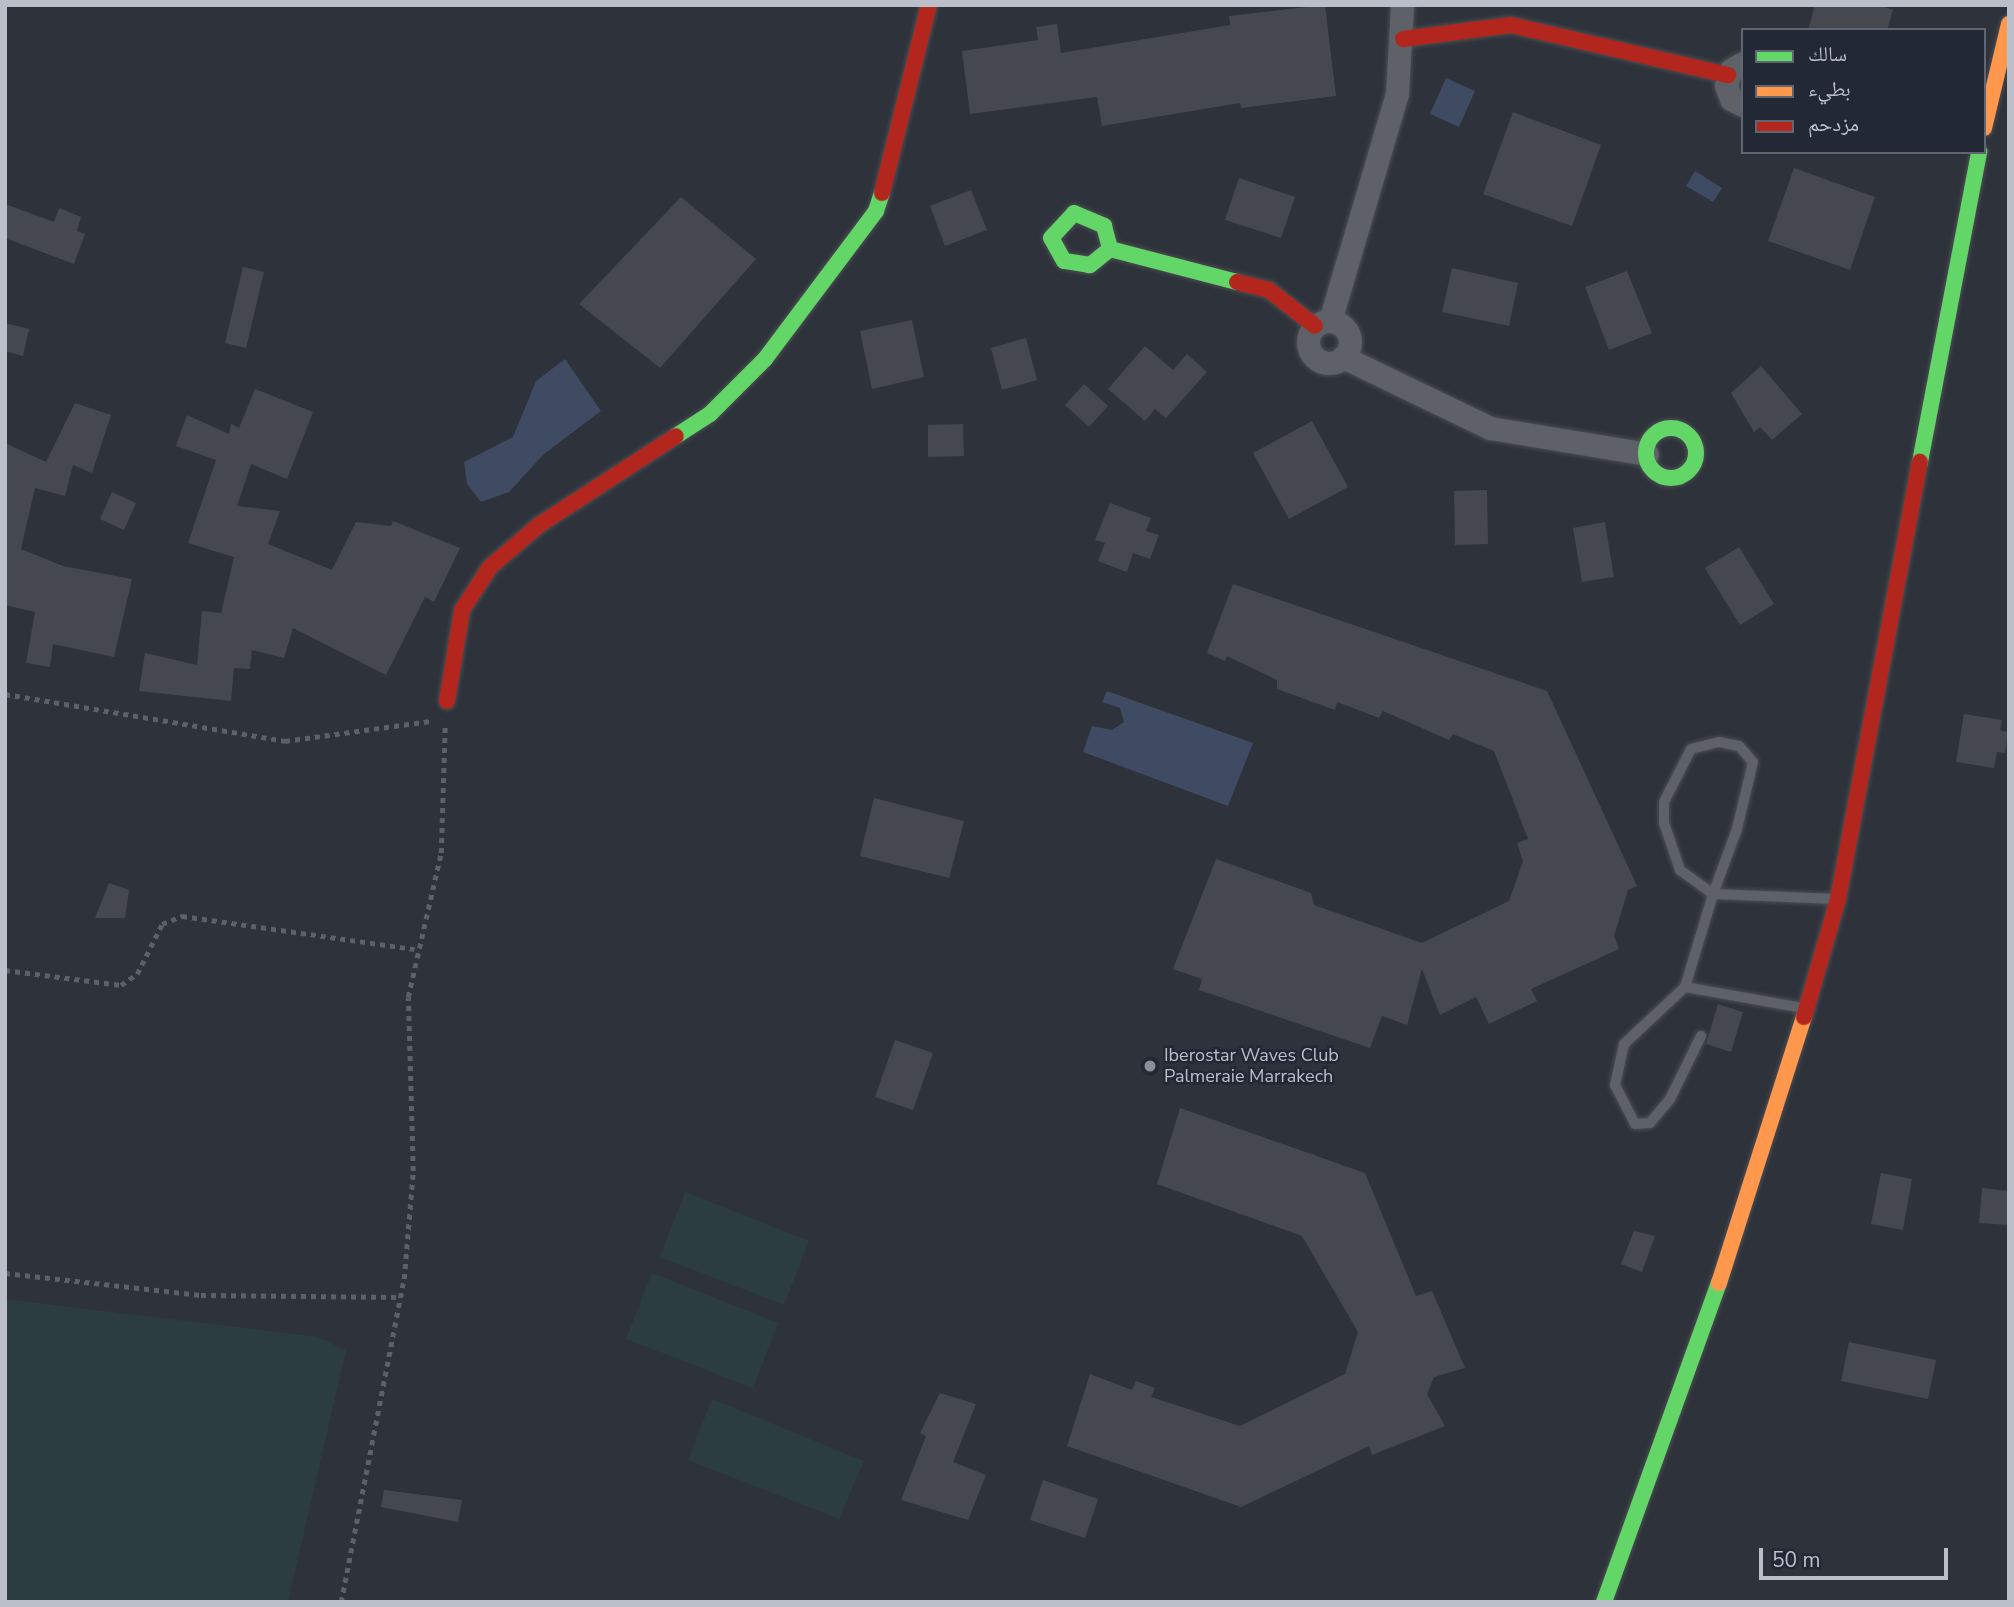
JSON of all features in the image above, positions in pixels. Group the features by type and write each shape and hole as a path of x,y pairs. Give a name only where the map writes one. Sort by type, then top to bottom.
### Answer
{"street":[{"path":"447,701 462,610 490,566 539,525 710,414 765,359 869,220 891,166 929,5"},
{"path":"1402,5 1403,39 1397,93 1322,323 1308,341 1314,356 1328,363 1343,357 1490,428 1647,454"},
{"path":"1986,120 2009,23"},
{"path":"1403,39 1511,25 1735,69 1727,93 1741,104"},
{"path":"1604,1602 1757,1177 1810,1009 1838,899 1979,154"},
{"path":"1110,248 1269,290 1322,323 1349,334 1343,357"}],"lane":[{"path":"1701,1036 1670,1100 1650,1123 1635,1124 1615,1085 1624,1044 1685,987 1713,894 1753,762 1739,746 1719,742 1691,749 1664,802 1664,823 1680,870 1713,894 1838,899"},
{"path":"1685,987 1810,1009"}],"path":[{"path":"5,694 285,741 446,719 441,853 415,949 408,996 413,1171 401,1297 341,1602"},
{"path":"5,970 121,985 137,974 162,924 182,916 415,949"},
{"path":"5,1273 201,1295 401,1297"}],"shaded area":[{"path":"685,1192 809,1241 784,1305 660,1257"},
{"path":"652,1273 778,1323 753,1388 626,1339"},
{"path":"5,1299 317,1337 346,1350 288,1602 5,1602"},
{"path":"712,1399 864,1461 839,1519 688,1460"}],"water":[{"path":"1446,78 1475,91 1459,127 1430,114"},
{"path":"1695,171 1722,188 1713,202 1686,186"},
{"path":"565,359 601,411 544,454 509,492 481,502 467,484 464,462 513,437 536,381"},
{"path":"1107,691 1253,743 1228,806 1083,752 1092,726 1112,730 1124,722 1120,708 1102,702"}],"building":[{"path":"1325,5 1336,96 1241,108 1240,103 1102,126 1097,97 970,114 962,51 1038,40 1036,27 1057,24 1061,53 1230,25 1229,16"},
{"path":"1815,5 1878,5 1893,10 1888,28 1809,28"},
{"path":"1513,112 1601,145 1572,226 1483,194"},
{"path":"1794,168 1875,197 1850,270 1768,241"},
{"path":"1239,178 1295,197 1281,238 1225,220"},
{"path":"971,190 987,230 945,246 930,206"},
{"path":"681,197 756,259 660,368 579,304"},
{"path":"5,204 54,222 59,208 81,217 77,231 85,234 74,264 5,238"},
{"path":"243,267 264,272 246,348 225,343"},
{"path":"1452,268 1518,283 1509,326 1442,312"},
{"path":"1627,271 1652,333 1609,350 1585,287"},
{"path":"912,320 924,377 872,389 860,331"},
{"path":"5,323 29,329 23,356 5,351"},
{"path":"1026,338 1037,380 1002,390 991,348"},
{"path":"1145,346 1173,370 1187,354 1207,372 1166,418 1155,409 1145,421 1108,389"},
{"path":"1761,366 1802,414 1772,440 1760,427 1754,432 1731,393"},
{"path":"1084,384 1108,406 1089,427 1065,405"},
{"path":"255,389 313,412 287,479 251,464 237,506 280,511 268,544 332,570 356,522 391,526 393,521 460,548 434,602 425,597 386,675 293,628 284,658 252,650 250,669 234,668 231,701 139,691 145,653 197,665 202,611 221,613 234,557 188,543 216,460 176,446 187,415 229,434 231,424 239,428"},
{"path":"75,403 111,415 92,473 73,465 65,496 35,488 21,549 63,566 132,579 114,657 53,644 50,667 26,663 35,612 5,605 5,443 46,462"},
{"path":"1312,421 1348,487 1289,519 1253,453"},
{"path":"963,424 964,456 928,457 928,425"},
{"path":"1487,490 1488,544 1455,545 1454,491"},
{"path":"112,492 136,503 124,530 100,519"},
{"path":"1110,503 1151,518 1146,531 1159,535 1150,559 1133,553 1127,572 1098,561 1105,543 1095,540"},
{"path":"1605,522 1614,577 1582,582 1573,528"},
{"path":"1739,547 1774,604 1740,625 1705,568"},
{"path":"1233,584 1547,691 1637,886 1628,890 1614,936 1619,949 1531,989 1537,1001 1489,1024 1476,997 1440,1015 1422,969 1407,1025 1382,1016 1370,1048 1199,990 1202,979 1173,969 1216,859 1311,893 1314,905 1422,943 1509,901 1523,861 1517,843 1528,839 1494,751 1453,734 1449,740 1383,711 1379,718 1337,702 1335,710 1277,689 1277,680 1227,656 1225,661 1207,653"},
{"path":"1964,714 2002,720 2000,730 2008,732 2005,753 1997,752 1994,768 1956,762"},
{"path":"874,798 964,821 949,878 860,856"},
{"path":"109,883 129,890 125,918 95,918"},
{"path":"1718,1004 1743,1012 1731,1052 1706,1044"},
{"path":"895,1040 933,1053 913,1110 875,1097"},
{"path":"1180,1108 1365,1173 1416,1296 1432,1291 1465,1368 1434,1377 1427,1394 1445,1426 1372,1455 1369,1446 1241,1507 1067,1446 1090,1374 1132,1390 1136,1381 1155,1388 1151,1397 1240,1426 1345,1374 1358,1332 1302,1236 1157,1184"},
{"path":"1881,1173 1912,1179 1903,1230 1871,1224"},
{"path":"1982,1188 2009,1191 2009,1225 1979,1223"},
{"path":"1634,1231 1655,1236 1642,1272 1621,1264"},
{"path":"1849,1342 1936,1360 1928,1399 1841,1381"},
{"path":"940,1393 976,1404 953,1462 986,1475 968,1520 901,1500 926,1436 920,1433"},
{"path":"1043,1480 1098,1499 1085,1538 1030,1520"},
{"path":"384,1490 462,1500 458,1522 381,1507"}],"traffic: fast":[{"path":"1920,462 1979,154"},
{"path":"676,436 710,414 765,359 876,211 882,193"},
{"path":"1110,249 1090,265 1064,261 1051,238 1074,213 1104,226 1110,249 1237,282"},
{"path":"1671,428 1688,436 1696,453 1688,470 1671,478 1654,470 1646,453 1654,436 1671,428"},
{"path":"1604,1602 1719,1283"}],"traffic: slow":[{"path":"1986,120 2009,24"},
{"path":"1719,1283 1804,1017"}],"traffic: jam":[{"path":"882,193 929,5"},
{"path":"1403,39 1511,25 1728,75"},
{"path":"1237,282 1269,290 1315,326"},
{"path":"447,701 462,610 490,567 539,525 676,436"},
{"path":"1804,1017 1838,899 1920,462"}],"place":[{"name":"Iberostar Waves Club Palmeraie Marrakech","path":"1150,1066"}]}
